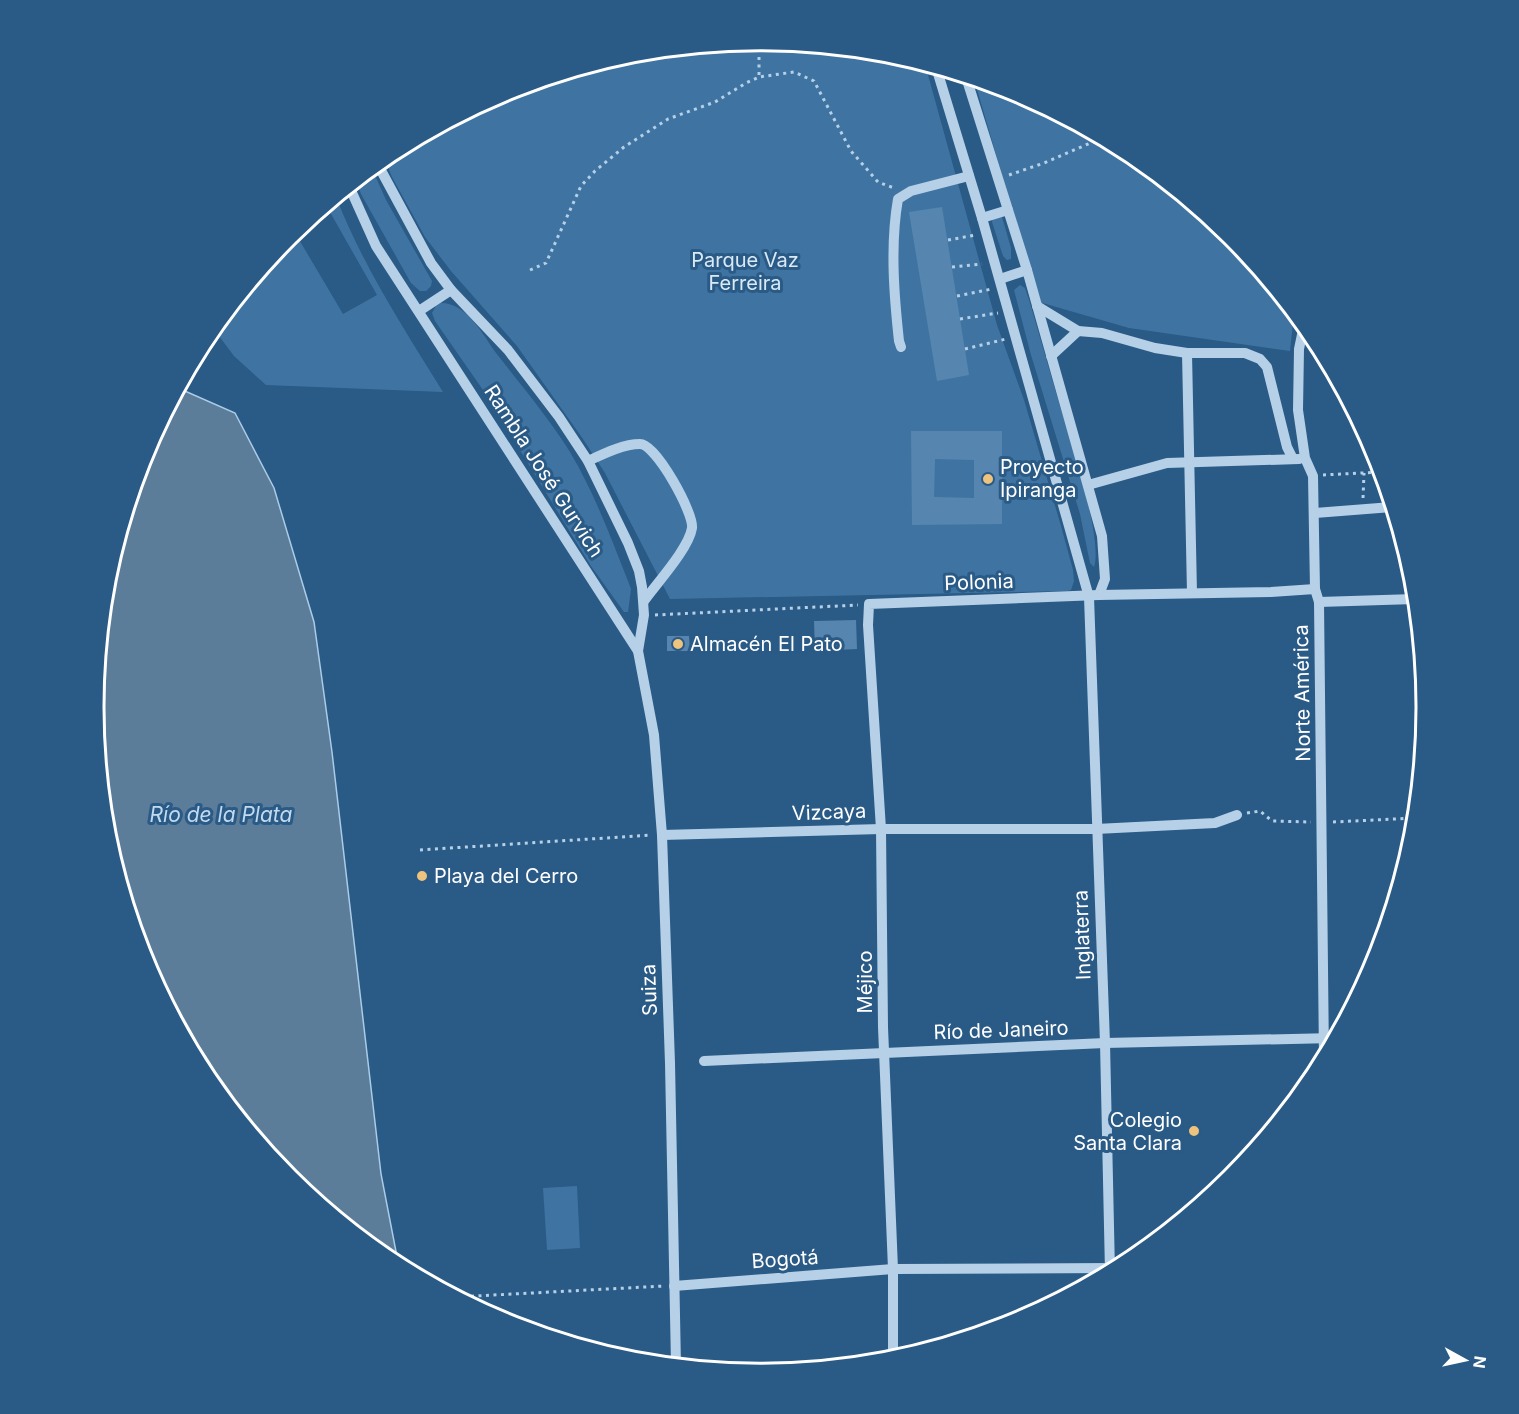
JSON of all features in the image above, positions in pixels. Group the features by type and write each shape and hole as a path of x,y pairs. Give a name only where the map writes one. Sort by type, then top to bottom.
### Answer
{"street":[{"path":"939,76 1094,596"},
{"path":"969,86 1027,270 1102,536 1105,579 1094,596"},
{"name":"Rambla José Gurvich","path":"382,172 431,263 451,290 508,350 561,420 588,461 628,543 639,572 644,615"},
{"path":"901,347 895,294 895,216 898,199 911,191 969,176"},
{"name":"Rambla José Gurvich","path":"352,193 376,246 638,651"},
{"path":"982,218 1008,210"},
{"path":"1001,283 1027,270"},
{"path":"419,311 451,290"},
{"path":"1037,306 1078,331 1102,333 1155,348 1187,353 1245,353 1260,359 1267,367 1287,447 1293,459"},
{"path":"1051,356 1078,331"},
{"name":"Norte América","path":"1302,338 1299,349 1298,410 1305,458 1313,476 1315,589 1319,602 1329,1033"},
{"path":"1187,353 1192,593"},
{"path":"588,461 612,450 642,444 648,447 663,465 686,508 692,525 688,540 644,601"},
{"path":"1088,485 1167,463 1305,458"},
{"path":"1315,513 1384,508"},
{"name":"Polonia","path":"869,604 1315,589"},
{"name":"Inglaterra","path":"1094,596 1096,829 1113,1259"},
{"path":"1319,602 1406,599"},
{"name":"Méjico","path":"869,604 868,636 881,829 884,1052 893,1269 893,1349"},
{"name":"Suiza","path":"644,615 638,651 654,735 662,835 670,1063 676,1357"},
{"name":"Vizcaya","path":"662,835 881,829 1096,829 1215,823 1238,815"},
{"name":"Río de Janeiro","path":"704,1061 1105,1043 1325,1039"},
{"name":"Bogotá","path":"674,1286 893,1269 1097,1269"}],"path":[{"path":"759,57 759,77"},
{"path":"530,270 546,263 581,186 602,165 641,135 668,119 715,102 759,77 794,72 814,81 851,151 878,182 898,189 902,195"},
{"path":"999,179 1093,142"},
{"path":"948,240 987,233"},
{"path":"952,267 995,263"},
{"path":"957,296 1001,283"},
{"path":"960,319 1008,311"},
{"path":"965,350 1016,337"},
{"path":"1363,509 1364,473"},
{"path":"1313,476 1372,473"},
{"path":"644,615 869,604"},
{"path":"420,850 662,835"},
{"path":"472,1296 674,1286"}],"green space":[{"name":"Parque Vaz Ferreira","path":"717,52 802,52 845,57 927,73 997,325 1024,400 1061,526 1073,570 1074,581 1071,590 670,599 605,473 583,439 517,346 451,271 425,237 388,167 469,119 549,86 590,73 632,64"},
{"path":"977,88 1011,101 1088,139 1159,187 1192,214 1253,274 1280,308 1293,326 1290,351 1129,328 1039,302"},
{"path":"375,176 386,200 432,281 426,291 420,291 411,283 359,188"},
{"path":"339,204 371,272 443,392 266,385 234,356 219,336 266,274 299,240 343,314 377,295 330,212"},
{"path":"993,216 1002,217 1011,248 1011,259 1007,260 1003,256 992,222"},
{"path":"1020,285 1025,288 1030,303 1083,483 1094,533 1096,553 1094,567 1090,563 1080,514 1031,355 1014,290"},
{"path":"441,303 459,308 480,329 570,452 609,532 631,589 628,612 624,612 591,566 483,390 435,321 432,313"},
{"path":"577,1186 580,1248 547,1250 543,1188"}],"water":[{"name":"Río de la Plata","path":"185,391 235,413 274,488 314,622 332,752 381,1174 396,1253 327,1200 266,1140 239,1106 191,1035 171,997 138,918 126,877 109,793 105,750 105,664 109,621 116,579 138,496 153,456"}],"building":[{"path":"942,207 969,375 937,381 909,212"},
{"name":"Proyecto Ipiranga","path":"911,431 1002,431 1002,524 912,525","holes":["935,459 974,460 974,498 934,497"]},
{"path":"856,620 857,649 815,651 814,621"},
{"name":"Almacén El Pato","path":"667,636 689,636 690,651 667,651"}],"place":[{"name":"Proyecto Ipiranga","path":"988,479"},
{"name":"Almacén El Pato","path":"678,644"},
{"name":"Playa del Cerro","path":"422,876"},
{"name":"Colegio Santa Clara","path":"1194,1131"}]}
